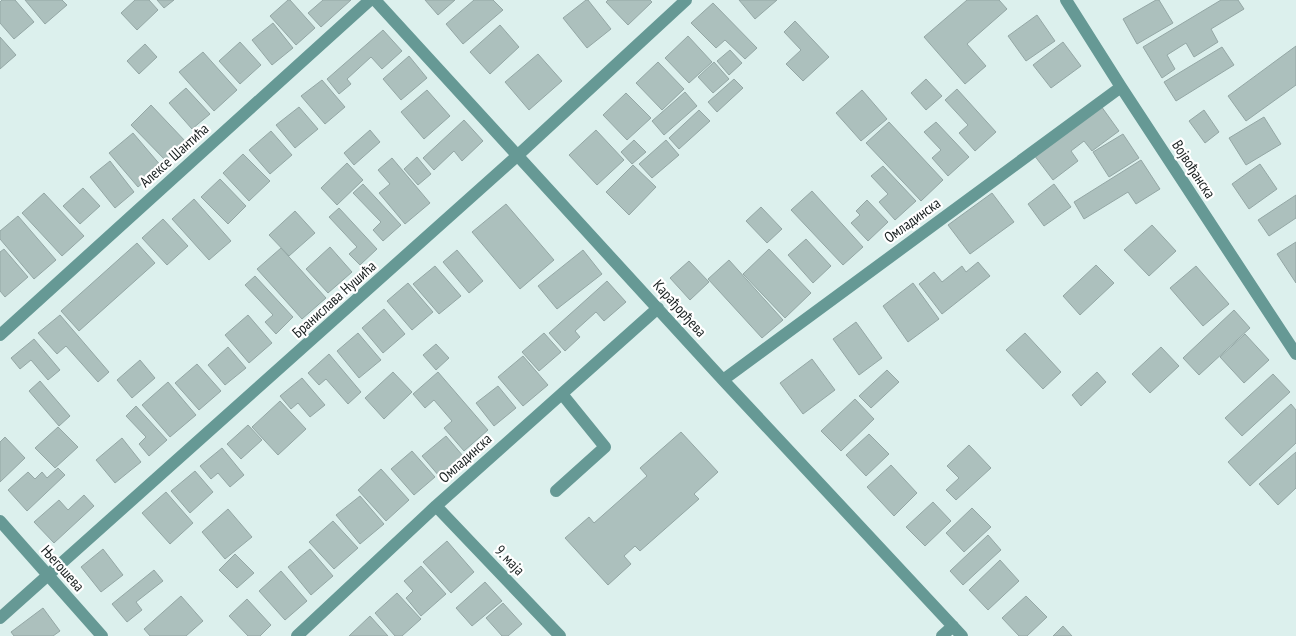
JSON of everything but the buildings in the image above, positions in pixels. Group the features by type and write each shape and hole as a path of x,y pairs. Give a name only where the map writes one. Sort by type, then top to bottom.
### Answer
{"street":[{"name":"Алексе Шантића","path":"0,335 370,0"},
{"name":"Карађорђева","path":"375,0 723,380 962,636"},
{"name":"Бранислава Нушића","path":"0,618 517,156 686,0"},
{"name":"Војвођанска","path":"1066,0 1296,354"},
{"name":"Омладинска","path":"723,380 1121,87"},
{"name":"Омладинска","path":"298,636 436,506 658,308"},
{"path":"556,490 605,447 562,394"},
{"name":"9. маја","path":"436,506 560,636"},
{"name":"Његошева","path":"0,521 102,636"},
{"path":"942,636 953,626"}]}
